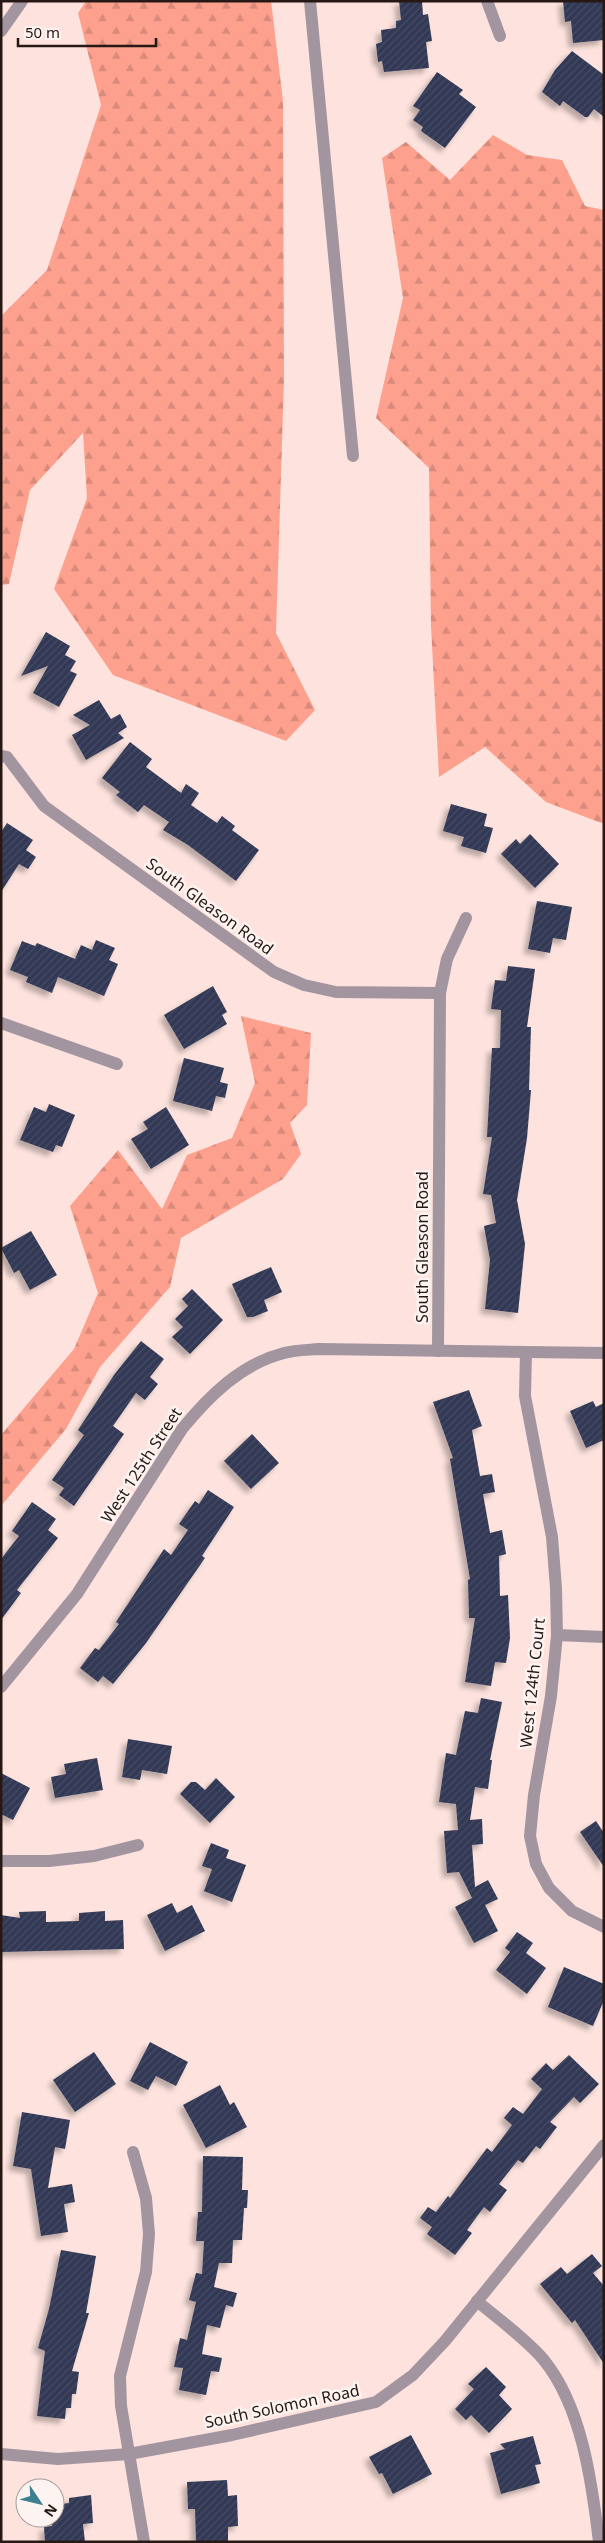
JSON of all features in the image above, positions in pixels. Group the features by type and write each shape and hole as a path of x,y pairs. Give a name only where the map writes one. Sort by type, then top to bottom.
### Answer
{"street":[{"path":"1,31 22,1"},
{"path":"310,1 353,456"},
{"path":"486,1 500,36"},
{"name":"South Gleason Road","path":"1,756 7,757 44,806 274,972 304,985 336,992 440,993"},
{"name":"South Gleason Road","path":"438,1351 440,993 447,959 466,918"},
{"path":"1,1023 117,1064"},
{"name":"West 125th Street","path":"1,1687 77,1594 182,1429 202,1404 224,1384 254,1364 284,1353 319,1349 604,1353"},
{"name":"West 124th Court","path":"526,1352 525,1396 552,1537 557,1634 530,1836 536,1864 550,1888 572,1911 604,1927"},
{"path":"557,1634 604,1638"},
{"path":"1,1666 12,1674"},
{"path":"1,1861 49,1861 94,1856 138,1845"},
{"name":"South Solomon Road","path":"1,2454 58,2459 129,2454 232,2435 376,2402 413,2375 445,2341 604,2144"},
{"path":"133,2152 146,2198 149,2234 146,2272 120,2376 121,2406 144,2542"},
{"path":"477,2301 543,2359 572,2407 592,2484 599,2542"}],"green space":[{"path":"86,1 271,1 283,101 284,379 276,633 315,710 286,741 113,675 54,589 87,498 83,433 30,490 9,584 1,585 1,316 47,270 101,105 78,13"},
{"path":"493,135 527,155 562,160 585,206 604,210 604,824 546,802 485,747 439,777 431,626 429,468 376,418 403,298 382,158 406,142 450,180"},
{"path":"241,1016 311,1033 307,1105 290,1123 301,1154 283,1179 181,1238 170,1287 100,1367 66,1429 1,1506 1,1435 74,1349 98,1293 70,1206 118,1150 162,1209 187,1155 232,1138 255,1083"}],"building":[{"path":"399,1 422,1 423,15 428,14 432,41 426,42 429,68 384,72 382,61 378,62 376,44 382,42 381,30 396,28 396,21 401,20"},
{"path":"563,1 604,1 604,40 573,43 571,21 565,22"},
{"path":"572,51 604,75 604,117 594,109 588,117 585,117 563,101 560,106 542,92 555,70"},
{"path":"437,72 463,90 459,94 476,107 445,148 421,131 423,127 413,120 420,110 413,106"},
{"path":"46,632 70,646 65,655 76,661 70,671 77,674 59,707 33,693 48,666 21,676"},
{"path":"99,700 111,719 120,714 127,727 118,733 124,738 86,760 72,735 90,725 73,715"},
{"path":"130,742 152,759 146,767 181,793 186,784 199,793 191,805 217,823 222,816 235,826 232,830 259,850 236,881 188,845 163,830 169,822 144,805 138,812 116,795 120,792 102,778"},
{"path":"451,804 487,814 484,826 493,828 486,853 461,846 464,837 443,831"},
{"path":"7,823 33,840 26,850 36,857 28,869 19,864 1,892 1,832"},
{"path":"530,834 559,864 535,888 501,854 516,839 520,844"},
{"path":"537,901 572,907 566,940 553,938 550,953 528,949"},
{"path":"96,940 115,948 109,960 118,964 104,996 58,977 52,993 26,982 28,977 10,970 22,941 35,946 37,943 75,959 81,945 92,950"},
{"path":"508,966 535,969 527,1027 531,1027 529,1090 531,1090 527,1138 517,1200 525,1244 518,1313 485,1309 490,1260 484,1226 496,1223 491,1195 483,1194 492,1137 487,1137 492,1048 500,1048 501,1010 491,1009 495,980 506,981"},
{"path":"213,986 227,1012 222,1015 227,1024 184,1049 164,1015"},
{"path":"184,1058 224,1068 220,1082 228,1084 225,1098 216,1096 212,1111 173,1101"},
{"path":"49,1104 75,1115 62,1147 56,1145 53,1152 20,1140 34,1107 46,1112"},
{"path":"166,1107 189,1145 151,1169 131,1139 148,1129 143,1122"},
{"path":"31,1231 57,1275 30,1290 19,1270 14,1273 1,1248"},
{"path":"271,1267 282,1292 264,1300 268,1311 253,1317 247,1317 232,1284"},
{"path":"192,1289 223,1320 190,1354 172,1337 183,1327 175,1319 188,1306 182,1299"},
{"path":"141,1341 164,1359 150,1377 158,1384 145,1400 136,1393 113,1426 124,1434 74,1506 59,1495 64,1488 52,1480 84,1435 78,1430 114,1375"},
{"path":"469,1390 482,1426 472,1430 480,1476 492,1474 495,1492 483,1494 490,1533 502,1530 506,1554 499,1556 500,1596 508,1595 510,1638 506,1663 495,1662 491,1686 465,1682 475,1618 469,1618 468,1580 470,1579 450,1459 453,1458 433,1402"},
{"path":"593,1401 596,1407 604,1403 604,1440 586,1448 570,1411"},
{"path":"252,1434 279,1463 251,1489 224,1461"},
{"path":"208,1490 234,1507 202,1556 205,1558 146,1643 113,1684 103,1676 98,1682 80,1668 95,1648 99,1650 119,1624 116,1622 164,1549 171,1555 188,1530 179,1524 195,1501 199,1504"},
{"path":"32,1502 56,1519 48,1530 58,1538 17,1590 21,1593 1,1620 1,1559 19,1536 12,1531"},
{"path":"481,1698 502,1702 490,1760 492,1760 488,1789 475,1787 470,1820 482,1819 483,1844 472,1845 475,1887 488,1880 498,1899 485,1905 498,1931 474,1943 455,1907 472,1898 459,1872 447,1873 444,1831 458,1830 456,1804 439,1802 446,1753 456,1755 465,1711 478,1713"},
{"path":"128,1739 172,1746 167,1774 142,1770 140,1780 122,1777"},
{"path":"97,1758 103,1790 55,1798 51,1777 66,1774 64,1764"},
{"path":"1,1773 30,1788 13,1820 1,1814"},
{"path":"216,1778 235,1797 210,1823 180,1794 191,1782 196,1782 205,1790"},
{"path":"596,1821 604,1833 604,1867 580,1832"},
{"path":"211,1843 229,1850 226,1858 246,1865 232,1902 204,1891 212,1869 202,1866"},
{"path":"172,1903 177,1913 192,1905 205,1931 165,1951 147,1915"},
{"path":"46,1911 46,1922 79,1921 79,1913 105,1911 105,1921 123,1920 124,1949 1,1952 1,1915 20,1918 19,1912"},
{"path":"517,1932 533,1943 526,1953 546,1968 527,1994 496,1970 510,1952 505,1948"},
{"path":"564,1967 604,1984 604,2000 593,2026 548,2007"},
{"path":"150,2042 188,2062 176,2086 156,2076 148,2090 130,2081"},
{"path":"94,2052 116,2084 75,2112 53,2080"},
{"path":"569,2055 599,2084 580,2103 574,2097 550,2122 557,2127 540,2149 536,2146 523,2163 518,2160 499,2184 507,2190 490,2212 484,2207 467,2230 472,2233 455,2255 427,2234 432,2227 420,2218 428,2207 436,2212 448,2196 450,2198 487,2148 492,2152 512,2125 504,2118 513,2107 523,2114 542,2089 531,2079 546,2063 553,2070"},
{"path":"220,2085 230,2105 234,2102 247,2127 206,2148 183,2105"},
{"path":"22,2112 70,2120 65,2149 55,2147 48,2188 72,2184 75,2202 64,2204 68,2232 41,2236 31,2169 13,2166"},
{"path":"203,2156 243,2157 242,2190 248,2190 247,2208 244,2208 242,2240 233,2240 232,2263 219,2263 214,2287 237,2293 233,2307 226,2305 220,2328 207,2325 202,2354 222,2358 219,2372 211,2371 206,2395 179,2390 183,2368 174,2367 180,2338 187,2340 196,2302 189,2300 196,2273 202,2274 204,2241 196,2241 198,2212 202,2212"},
{"path":"61,2250 96,2256 86,2313 89,2313 72,2371 79,2372 76,2394 72,2394 71,2408 66,2408 65,2419 37,2416 45,2351 38,2348 49,2309"},
{"path":"592,2254 602,2266 593,2273 604,2286 604,2364 575,2320 572,2323 540,2284 561,2267 567,2274"},
{"path":"486,2367 506,2387 499,2395 512,2409 489,2433 471,2415 466,2420 455,2409 474,2389 468,2384"},
{"path":"411,2435 432,2474 393,2494 382,2473 379,2474 369,2457"},
{"path":"533,2436 541,2464 535,2465 540,2483 501,2494 490,2453 505,2449 500,2444"},
{"path":"227,2480 228,2496 237,2495 238,2526 228,2527 228,2542 196,2542 195,2509 188,2509 187,2482"},
{"path":"91,2495 93,2523 83,2524 85,2542 45,2542 44,2528 65,2528 65,2504 69,2503 69,2498"}]}
